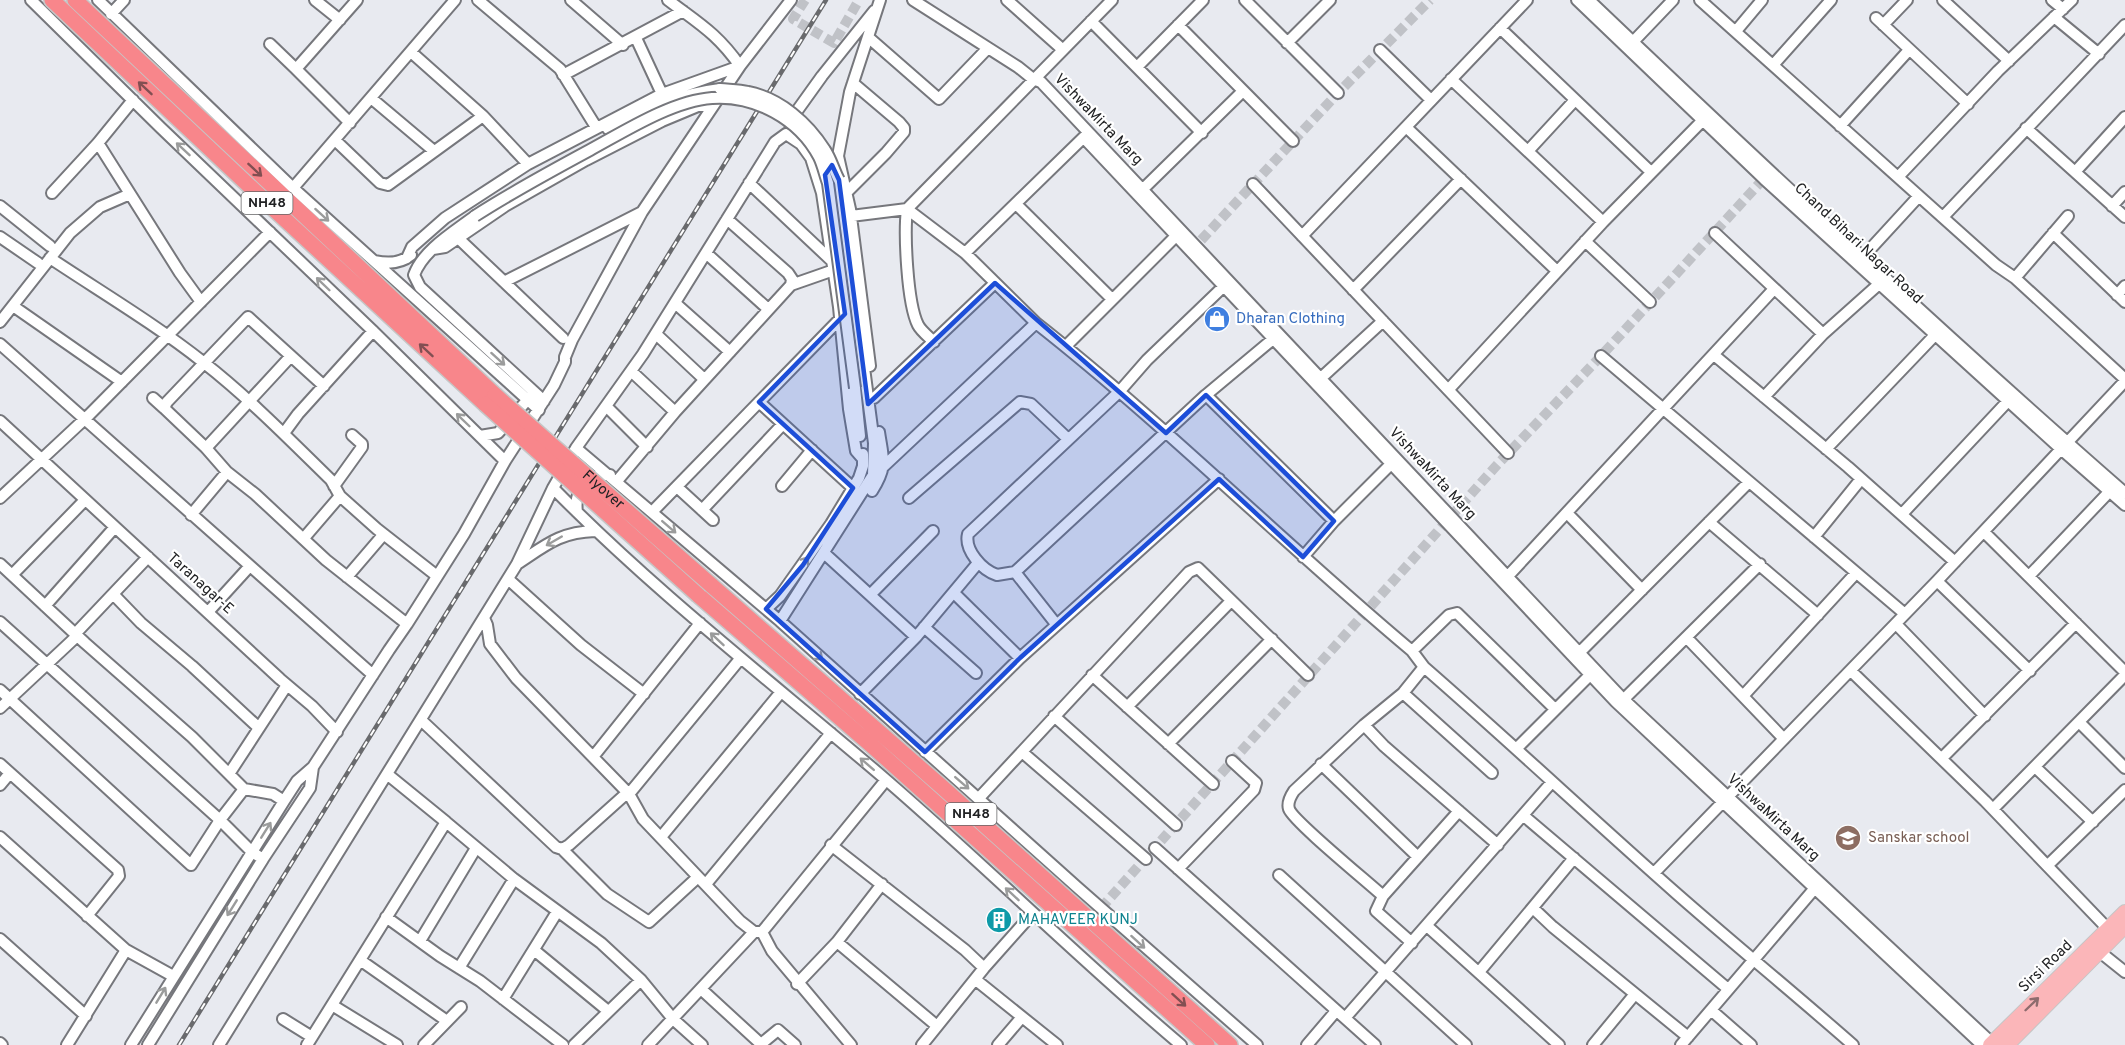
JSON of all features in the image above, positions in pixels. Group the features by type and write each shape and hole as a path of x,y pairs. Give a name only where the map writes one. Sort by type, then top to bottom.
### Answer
{"highway":[{"name":"NH48","path":"52,0 278,213 490,399"},
{"name":"NH48","path":"75,0 490,399"},
{"name":"Flyover","path":"490,399 705,590"},
{"name":"NH48","path":"705,590 870,744 1207,1045"},
{"name":"NH48","path":"705,590 942,787 1230,1045"}],"main road":[{"name":"Sirsi Road","path":"1990,1045 2125,912"},
{"name":"Sirsi Road","path":"2016,1042 2125,926"}],"street":[{"path":"31,0 505,461"},
{"path":"98,0 293,188 372,260 542,405"},
{"path":"111,14 124,0"},
{"path":"315,0 340,20"},
{"path":"297,70 357,0"},
{"path":"293,188 454,0"},
{"path":"478,0 560,69 596,127"},
{"path":"668,0 706,27 724,44 740,66"},
{"path":"131,1045 297,781 313,767 337,732 464,534 505,461 554,385 565,362 565,357 642,212 740,66 792,0"},
{"path":"913,0 1033,79"},
{"path":"1007,0 1062,50"},
{"path":"933,342 918,325 911,295 904,230 907,208 1112,0"},
{"path":"1137,67 1203,0"},
{"path":"1245,0 1338,93"},
{"path":"1287,43 1330,0"},
{"path":"1302,236 1527,0"},
{"name":"Chand Bihari Nagar Road","path":"1577,0 1630,45 1879,284 2008,401 2125,493"},
{"name":"Chand Bihari Nagar Road","path":"1589,0 1630,45"},
{"path":"1630,45 1673,0"},
{"path":"1654,873 1984,532 2125,380 2015,278 1996,265 1700,0"},
{"path":"1736,31 1762,0"},
{"path":"1773,65 1831,0"},
{"path":"1907,0 1880,22 1968,104"},
{"path":"1943,0 2008,61"},
{"path":"2052,0 2063,9"},
{"path":"1898,177 2008,61 2072,0"},
{"path":"576,1 623,45"},
{"path":"820,184 838,156 853,83 879,3"},
{"path":"224,1043 517,564 553,488 576,448 656,334 775,142 822,76 879,3"},
{"path":"563,75 683,11"},
{"path":"2054,17 2099,54"},
{"path":"1091,21 1202,133"},
{"path":"1178,25 1293,141"},
{"path":"1943,217 2099,54 2121,39 2125,25"},
{"path":"1500,28 1651,172"},
{"path":"868,37 939,99 988,48"},
{"path":"636,38 662,94"},
{"path":"270,44 350,123"},
{"path":"1380,50 1431,100"},
{"path":"1840,126 1909,50"},
{"path":"411,52 483,116 528,164"},
{"path":"407,258 412,247 445,218 528,164 662,94 740,66"},
{"name":"VishwaMirta Marg","path":"1033,79 1084,137 1321,378 1624,699 1815,888 1990,1045"},
{"name":"VishwaMirta Marg","path":"1033,79 1041,82 1140,192 1176,236 1616,702 1726,800 1990,1045"},
{"path":"1451,80 1603,222"},
{"path":"847,192 904,132 899,122 853,83"},
{"path":"531,395 420,287 414,275 419,264 470,213 497,190 592,137 660,104 694,92 720,89 749,92 773,101 790,111 812,132 826,151 839,180 870,394 884,466"},
{"path":"1140,192 1243,91"},
{"path":"371,98 434,151"},
{"path":"372,260 389,264 407,258 470,213 673,108 712,98 748,101 768,108 788,121 819,158 828,183 863,459 859,478 853,488 803,565 780,596 766,609"},
{"path":"52,193 98,143 133,100"},
{"path":"1528,151 1575,100"},
{"path":"433,249 446,247 521,196 662,121 698,106 712,106"},
{"path":"335,140 380,183 388,185 483,116"},
{"path":"1449,389 1585,241 1705,117"},
{"name":"Chand Bihari Nagar Road","path":"1705,117 1863,257 2125,505"},
{"path":"2074,172 2125,117"},
{"path":"1406,127 1557,271"},
{"path":"2026,128 2125,217"},
{"path":"775,142 786,134 801,144 811,158 820,184 840,319 849,409 856,451 863,459"},
{"path":"965,253 1084,137"},
{"path":"98,143 180,273 201,302"},
{"path":"780,621 873,475 875,459 851,216 838,156"},
{"path":"1353,290 1461,179"},
{"path":"749,183 833,266"},
{"path":"1253,184 1508,453"},
{"path":"2112,206 2125,192"},
{"path":"0,322 70,233 100,207 130,194"},
{"path":"1863,257 1919,196"},
{"path":"1016,204 1112,298"},
{"path":"0,206 50,246"},
{"path":"851,216 907,208 965,253 1036,323 1066,346 1219,479 1412,651 1424,667 1552,782 1853,1045"},
{"path":"504,282 642,212"},
{"path":"2015,278 2068,216"},
{"path":"727,219 788,273 792,279 791,285"},
{"path":"1,494 42,460 86,418 270,232"},
{"path":"1715,233 1823,334"},
{"path":"2053,233 2121,299 2125,286"},
{"path":"1066,346 1176,236"},
{"path":"0,237 38,263"},
{"path":"458,238 563,338"},
{"path":"1585,241 1650,302"},
{"path":"706,253 768,309"},
{"path":"50,258 204,362 284,433 331,480 337,491 383,535 437,576"},
{"path":"614,478 647,447 704,379 791,285 833,266"},
{"path":"870,394 933,342 995,283"},
{"path":"1764,397 1823,334 1879,284"},
{"path":"1224,286 1147,360 1119,392 968,534 967,543 978,562 997,575 1015,572 1206,395 1273,339"},
{"path":"1508,576 1774,289"},
{"path":"675,303 730,352"},
{"path":"13,306 122,382"},
{"path":"164,408 167,402 248,317 324,386"},
{"path":"652,512 840,319"},
{"path":"1321,378 1383,321"},
{"path":"836,533 859,511 880,478 884,466 1036,323"},
{"path":"284,433 298,414 373,331"},
{"path":"656,334 704,379"},
{"path":"1826,449 1935,335"},
{"path":"0,344 373,675"},
{"path":"1714,355 1902,514 1955,562"},
{"path":"206,448 291,356"},
{"path":"1601,356 1905,614"},
{"path":"631,370 675,412"},
{"path":"480,436 498,433 531,395"},
{"path":"1206,395 1334,521"},
{"path":"153,398 206,448 227,472 255,494 326,560 408,624"},
{"path":"1902,514 2008,401"},
{"path":"759,402 853,488"},
{"path":"909,498 1020,402 1031,404 1068,439"},
{"path":"606,406 647,447"},
{"name":"Taranagar-E","path":"0,421 312,706 337,732"},
{"path":"702,510 783,424"},
{"path":"304,538 337,491 362,447 362,444 352,435"},
{"path":"576,448 780,621 1257,1045"},
{"path":"782,486 812,450"},
{"path":"1303,556 1391,464"},
{"path":"191,515 227,472"},
{"path":"577,513 578,494 587,481 594,475 614,478"},
{"path":"926,752 1056,624 1196,502 1219,479"},
{"path":"1814,537 1861,479"},
{"path":"1580,652 1749,482"},
{"path":"677,487 713,520"},
{"path":"553,488 595,531 740,659 886,780 1124,997 1180,1045"},
{"path":"2030,575 2110,491"},
{"path":"12,575 85,500"},
{"path":"1567,513 1642,590"},
{"path":"1709,522 1818,615"},
{"path":"45,606 115,527"},
{"path":"517,564 559,537 575,532 595,531"},
{"path":"870,595 933,531"},
{"path":"1984,532 2030,575 2125,674 1993,809"},
{"path":"347,577 383,535"},
{"path":"824,553 916,637"},
{"path":"0,708 76,635 148,557"},
{"path":"860,694 916,637 978,562"},
{"path":"0,564 76,635 192,737 244,789 273,794 284,801"},
{"path":"1624,699 1760,564"},
{"path":"208,612 249,567"},
{"path":"979,798 1190,572 1198,568 1308,675"},
{"path":"1015,572 1056,624"},
{"path":"1743,696 1856,573"},
{"path":"508,579 581,645 644,694"},
{"path":"1937,581 2030,671"},
{"path":"954,593 1020,658"},
{"path":"113,594 141,623 259,728"},
{"path":"1127,707 1231,601"},
{"path":"1412,651 1449,615 1457,613 1555,710"},
{"path":"484,618 490,644 516,678 628,793 643,819 740,921 758,932 797,984 851,1045"},
{"path":"0,622 220,820 252,852 263,859"},
{"path":"593,757 700,623"},
{"path":"1896,624 1985,716"},
{"path":"1942,758 2076,624"},
{"path":"924,627 976,673"},
{"path":"1687,638 1784,739"},
{"path":"1168,744 1272,639"},
{"path":"562,849 628,793 740,659"},
{"path":"1383,896 1289,811 1288,803 1294,791 1321,764 1364,724 1403,693 1424,667"},
{"path":"1851,671 1993,809 2108,929"},
{"path":"1092,675 1213,784"},
{"path":"1516,748 1590,675"},
{"path":"229,774 287,685"},
{"path":"0,690 191,865 220,820 244,789"},
{"path":"661,837 781,692"},
{"path":"1403,693 1492,773"},
{"path":"1054,717 1176,825"},
{"path":"420,720 556,847 562,849 607,894 649,922 702,880 831,733"},
{"path":"2079,722 2125,768"},
{"path":"1364,724 1384,746 1498,844"},
{"path":"1022,752 1146,859"},
{"path":"1178,868 1254,790 1256,783 1232,761"},
{"path":"0,764 118,870 119,876 87,916"},
{"path":"1321,764 1418,857"},
{"path":"148,1045 263,859 310,788 313,767"},
{"path":"2035,767 2092,822"},
{"path":"0,785 10,773"},
{"path":"387,774 513,879 602,943 641,980 673,1019 702,1045"},
{"path":"648,1045 758,932 886,780"},
{"path":"1307,1045 1385,974 1552,782"},
{"path":"2048,865 2125,790"},
{"path":"1412,943 1376,911 1383,896 1459,811"},
{"path":"1524,816 1728,989"},
{"path":"283,1019 310,1041 386,916 447,822"},
{"path":"0,837 126,950 173,976"},
{"path":"831,845 965,950 984,968"},
{"path":"420,941 476,848"},
{"path":"1155,848 1375,1045"},
{"path":"1479,972 1574,858"},
{"path":"1280,875 1385,974 1466,1045"},
{"path":"459,968 513,879"},
{"path":"797,984 837,942 882,884"},
{"path":"1533,908 1635,994 1684,1041 1815,888"},
{"path":"503,999 557,912"},
{"path":"922,1045 984,968 1033,913"},
{"path":"386,916 503,999 563,1045"},
{"path":"1427,926 1559,1045"},
{"path":"0,939 86,1016"},
{"path":"837,942 937,1026"},
{"path":"67,1045 126,950"},
{"path":"534,950 608,1011"},
{"path":"2100,952 2125,972"},
{"path":"360,960 447,1021"},
{"path":"574,1045 641,980"},
{"path":"976,980 1057,1045"},
{"path":"701,989 761,1044 778,1030 795,1045"},
{"path":"1593,1045 1635,994"},
{"path":"332,1005 397,1045"},
{"path":"424,1045 460,1006"},
{"path":"1711,1010 1751,1045"},
{"path":"998,1045 1022,1017"}],"highlighted area":[{"path":"832,165 839,180 868,404 995,283 1166,433 1206,395 1334,521 1303,557 1219,479 1020,658 925,752 766,609 803,565 853,488 759,402 845,314 825,175"}],"tunnel":[{"path":"805,0 793,19 834,43 859,0"},
{"path":"1191,251 1338,93 1430,0"},
{"path":"1101,908 1497,465 1601,356 1768,174"}],"railway":[{"path":"179,1045 826,0"}],"place":[{"name":"Dharan Clothing","path":"1217,319"},
{"name":"Sanskar school","path":"1848,838"},
{"name":"MAHAVEER KUNJ","path":"999,920"}]}
